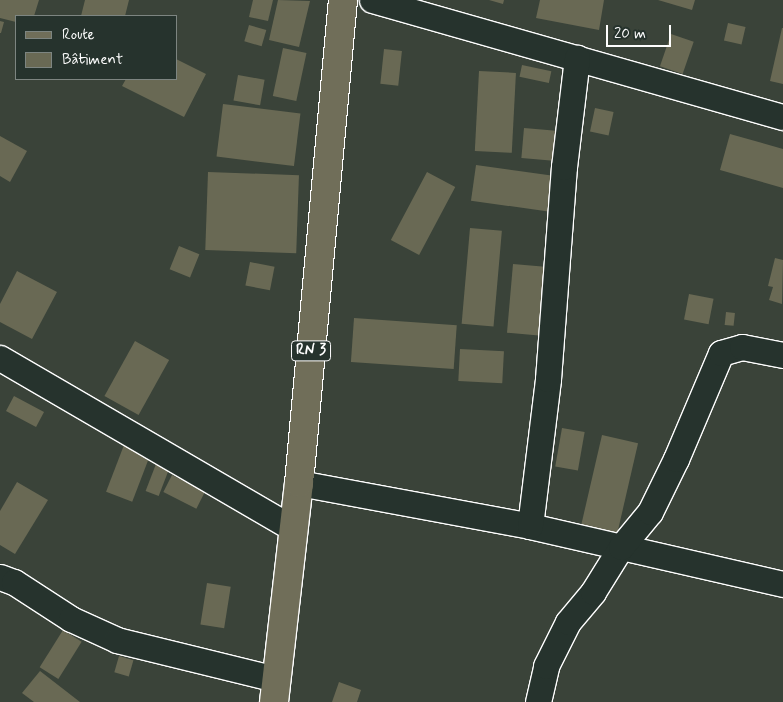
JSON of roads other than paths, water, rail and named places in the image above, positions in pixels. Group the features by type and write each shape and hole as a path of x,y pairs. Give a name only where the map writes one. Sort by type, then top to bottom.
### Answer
{"main road":[{"name":"RN 3","path":"275,690 299,483 344,0"}],"street":[{"path":"372,0 783,117"},
{"path":"530,526 548,379 564,167 577,58"},
{"path":"538,702 546,666 568,622 592,592 621,547 650,512 676,459 721,353 742,347 783,355"},
{"path":"0,358 294,529"},
{"path":"299,483 530,526 783,584"},
{"path":"0,577 14,582 71,619 117,640 275,690"}]}
